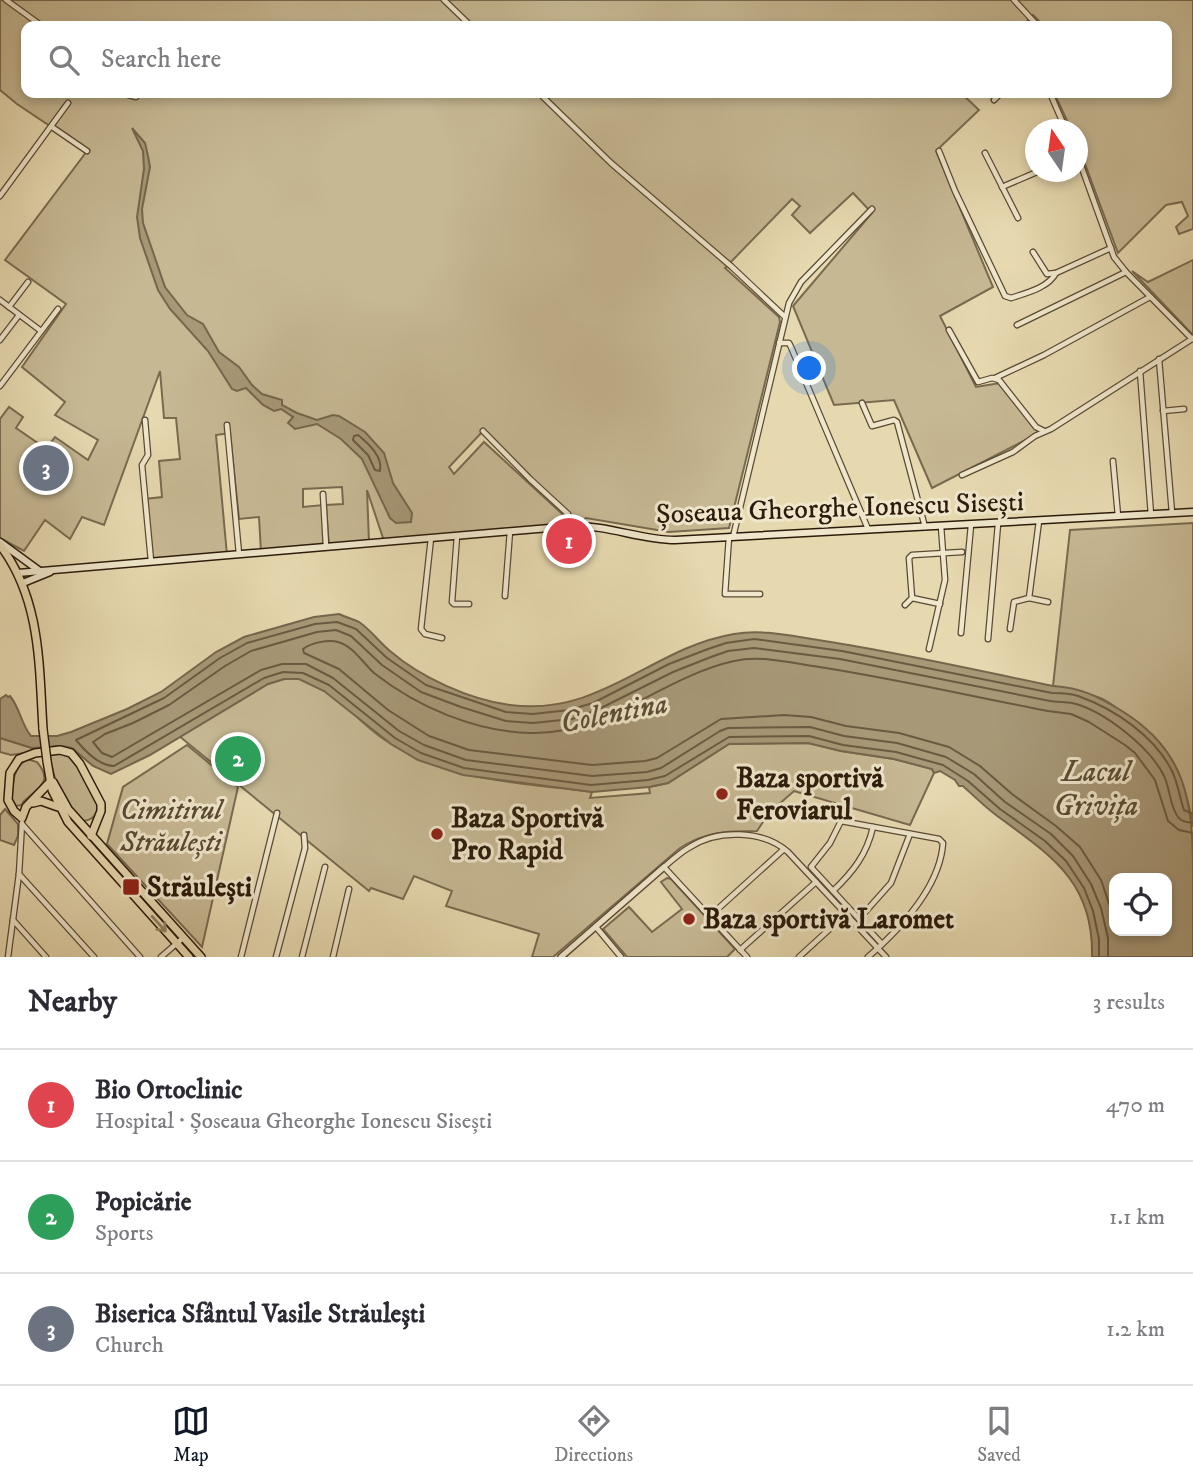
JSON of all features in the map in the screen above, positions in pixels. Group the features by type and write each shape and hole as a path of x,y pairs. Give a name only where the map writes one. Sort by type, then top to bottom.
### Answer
{"main road":[{"name":"Șoseaua Gheorghe Ionescu Sisești","path":"18,573 573,526 597,527 660,540 1193,512"},
{"path":"0,543 41,572"},
{"path":"0,543 23,583 35,624 47,765 59,808 80,838 189,957"},
{"name":"Șoseaua Gheorghe Ionescu Sisești","path":"23,583 51,572"},
{"path":"50,782 29,805 22,821 14,811 8,800 13,767 19,759 60,750 71,753 101,804 91,836"},
{"path":"47,765 63,802 201,957"},
{"path":"29,805 41,802 59,808"},
{"path":"81,824 96,821"}],"street":[{"path":"6,0 35,21"},
{"path":"444,0 466,21"},
{"path":"1014,0 1033,21"},
{"path":"544,98 611,163 732,267 785,317"},
{"path":"1052,98 1061,119"},
{"path":"0,196 68,103"},
{"path":"52,127 87,151"},
{"path":"939,150 955,191 1005,296 1011,298 1044,285 1053,279 1056,273"},
{"path":"985,153 1018,218"},
{"path":"1002,187 1025,177"},
{"path":"962,475 1013,452 1193,339 1126,272 1111,248 1086,182"},
{"path":"760,594 725,594 731,537 789,303 802,282 872,209"},
{"path":"1033,252 1044,272 1056,273 1111,248"},
{"path":"1017,325 1126,272"},
{"path":"9,307 28,282"},
{"path":"949,330 978,382 1044,355 1150,297"},
{"path":"0,300 41,331"},
{"path":"0,386 58,309"},
{"path":"0,340 19,315"},
{"path":"779,343 789,343 792,346 868,529"},
{"path":"1159,359 1172,513"},
{"path":"1140,370 1151,515"},
{"path":"995,377 1038,429 1044,431"},
{"path":"862,403 872,425 894,420 897,422 925,527"},
{"path":"1163,411 1184,409"},
{"path":"145,420 148,455 142,464 150,561"},
{"path":"227,425 239,554"},
{"path":"483,431 568,513 573,526"},
{"path":"1113,461 1118,517"},
{"path":"323,494 326,546"},
{"path":"1029,598 1039,521"},
{"path":"988,639 998,524"},
{"path":"961,633 971,525"},
{"path":"929,649 945,580 942,526"},
{"path":"505,596 510,531"},
{"path":"457,536 452,602 469,604"},
{"path":"431,538 421,629 425,635 442,638"},
{"path":"905,605 912,597 909,558 912,555 962,552"},
{"path":"912,597 940,604"},
{"path":"1010,629 1014,602 1029,598 1048,602"},
{"path":"241,957 277,813"},
{"path":"868,957 880,946 910,915 928,887 943,847 939,839 844,820 840,822 830,844 810,865 859,919 880,946 886,957"},
{"path":"8,957 19,874 22,821"},
{"path":"22,821 141,957"},
{"path":"833,891 861,859 870,841 873,827"},
{"path":"859,919 891,883 910,834"},
{"path":"276,957 305,848 304,835"},
{"path":"561,957 691,846 720,837 755,836 785,849 880,946"},
{"path":"710,917 785,849"},
{"path":"302,957 325,867"},
{"path":"664,867 747,957"},
{"path":"19,874 93,957"},
{"path":"740,950 816,882"},
{"path":"333,957 349,889"},
{"path":"799,957 846,914"},
{"path":"13,920 46,957"},
{"path":"596,927 621,957"},
{"path":"161,957 183,938"}],"green space":[{"path":"0,0 1193,0 1193,229 1179,234 1176,227 1188,216 1182,202 1166,205 1118,253 1088,172 1088,119 1066,119 1056,98 1172,98 1172,21 1039,21 1033,15 1027,21 21,21 21,98 966,98 979,110 936,151 993,287 940,316 976,387 1000,383 1039,433 932,488 894,400 834,405 793,306 872,213 853,193 810,233 792,215 800,206 792,199 725,268 779,317 780,322 729,528 669,532 586,518 573,526 572,520 483,431 449,467 454,474 484,442 572,525 384,541 367,490 369,542 329,546 326,505 343,504 342,487 303,489 303,507 323,505 326,546 261,552 259,517 239,519 230,433 216,435 227,555 151,561 145,499 162,497 159,461 180,459 176,418 164,418 160,371 104,525 82,517 70,539 45,520 24,551 0,538 0,419 9,407 23,417 16,428 45,448 25,478 57,476 59,463 39,458 55,437 88,460 98,440 55,415 65,402 22,367 66,304 5,260 87,151 0,90"},
{"path":"1193,260 1192,339 1192,334 1132,271 1148,282"},
{"path":"1193,523 1193,827 1179,775 1172,760 1152,735 1103,699 1053,686 1070,530"},
{"name":"Baza Sportivă Pro Rapid","path":"284,679 300,679 323,689 382,738 431,764 483,778 592,792 590,798 650,793 649,787 668,783 729,744 808,743 894,759 932,769 934,773 910,825 794,791 769,813 757,831 717,833 690,842 553,957 532,957 539,934 446,906 452,891 414,876 403,899 371,888 369,891 179,736 268,684"},
{"path":"0,738 32,748 32,752 11,755 0,752"},
{"name":"Cimitirul Străulești","path":"187,745 238,787 202,947 107,844 123,787"},
{"path":"59,752 75,760 98,805 92,818 83,821 75,815 60,791 49,754"},
{"path":"27,759 37,762 42,769 44,780 22,805 15,806 11,800 14,777 18,767"},
{"path":"5,809 18,824 18,836 14,845 0,840 0,815"},
{"name":"Baza sportivă Laromet","path":"667,878 671,879 735,949 727,957 627,957 603,929 629,907 652,932 682,909 661,882"}],"water":[{"path":"132,128 145,143 148,156 150,167 142,209 143,223 165,287 187,315 203,324 219,352 239,367 262,394 282,400 282,405 317,420 339,416 365,432 384,453 393,483 412,513 411,522 396,523 390,518 362,459 341,439 317,424 295,429 288,423 293,417 281,409 274,411 263,405 246,388 237,391 232,389 208,351 170,309 158,290 140,238 137,217 144,169 143,151"},
{"name":"Lacul Grivița","path":"339,614 357,621 402,661 446,686 462,693 510,705 542,706 572,701 599,692 704,642 755,632 877,650 1089,694 1122,711 1143,726 1173,761 1181,780 1187,800 1193,846 1193,957 1092,957 1091,931 1085,908 1077,889 1065,872 1051,857 963,786 959,786 955,780 940,771 934,773 932,769 894,759 808,743 729,744 668,783 592,792 463,775 418,760 391,744 324,691 299,679 284,679 268,684 150,755 111,774 93,766 72,748 32,748 0,738 0,699 6,695 10,696 31,736 57,736 127,709 161,692 216,652 244,637 314,617"}],"place":[{"name":"Biserica Sfântul Vasile Străulești","path":"46,468"},
{"name":"Bio Ortoclinic","path":"569,541"},
{"name":"Popicărie","path":"238,759"},
{"name":"Baza sportivă Feroviarul","path":"722,794"},
{"name":"Baza Sportivă Pro Rapid","path":"437,834"},
{"name":"Străulești","path":"131,887"},
{"name":"Baza sportivă Laromet","path":"689,919"}],"water label":[{"name":"Colentina","path":"614,714"}]}
